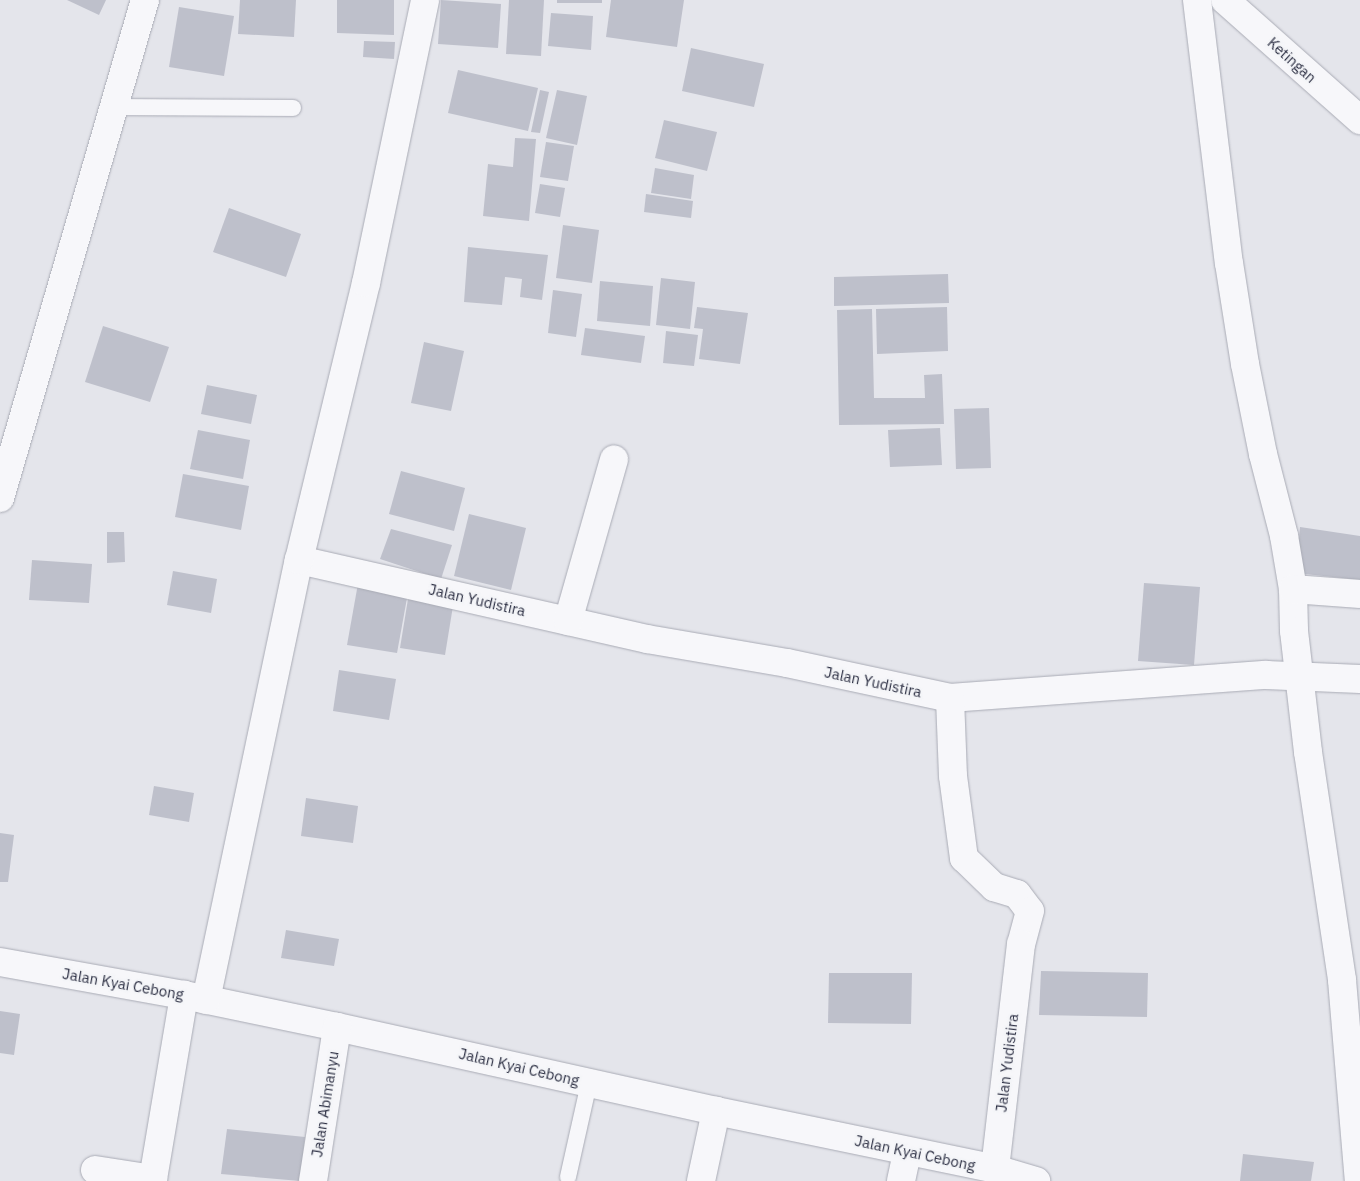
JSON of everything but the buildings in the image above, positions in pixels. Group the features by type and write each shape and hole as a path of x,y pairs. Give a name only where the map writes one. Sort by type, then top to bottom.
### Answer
{"street":[{"path":"0,498 145,0"},
{"path":"95,1170 152,1180 366,283 425,0"},
{"path":"1197,0 1229,263 1243,355 1263,454 1284,536 1293,589 1308,752 1342,980 1359,1181"},
{"name":"Ketingan","path":"1225,0 1246,9 1360,120"},
{"path":"568,621 614,458"},
{"name":"Jalan Yudistira","path":"299,560 646,639 787,663 950,698 953,776 964,858 994,887 1017,894 1030,911 1021,944 995,1169"},
{"path":"1293,589 1360,594"},
{"path":"950,698 1266,675 1360,679"},
{"name":"Jalan Kyai Cebong","path":"0,962 195,998 337,1027 716,1111 995,1169 1036,1181"},
{"name":"Jalan Abimanyu","path":"313,1181 337,1027"},
{"path":"701,1181 716,1111"},
{"path":"901,1181 907,1152"}],"lane":[{"path":"114,107 293,108"},
{"path":"568,1177 589,1083"}]}
